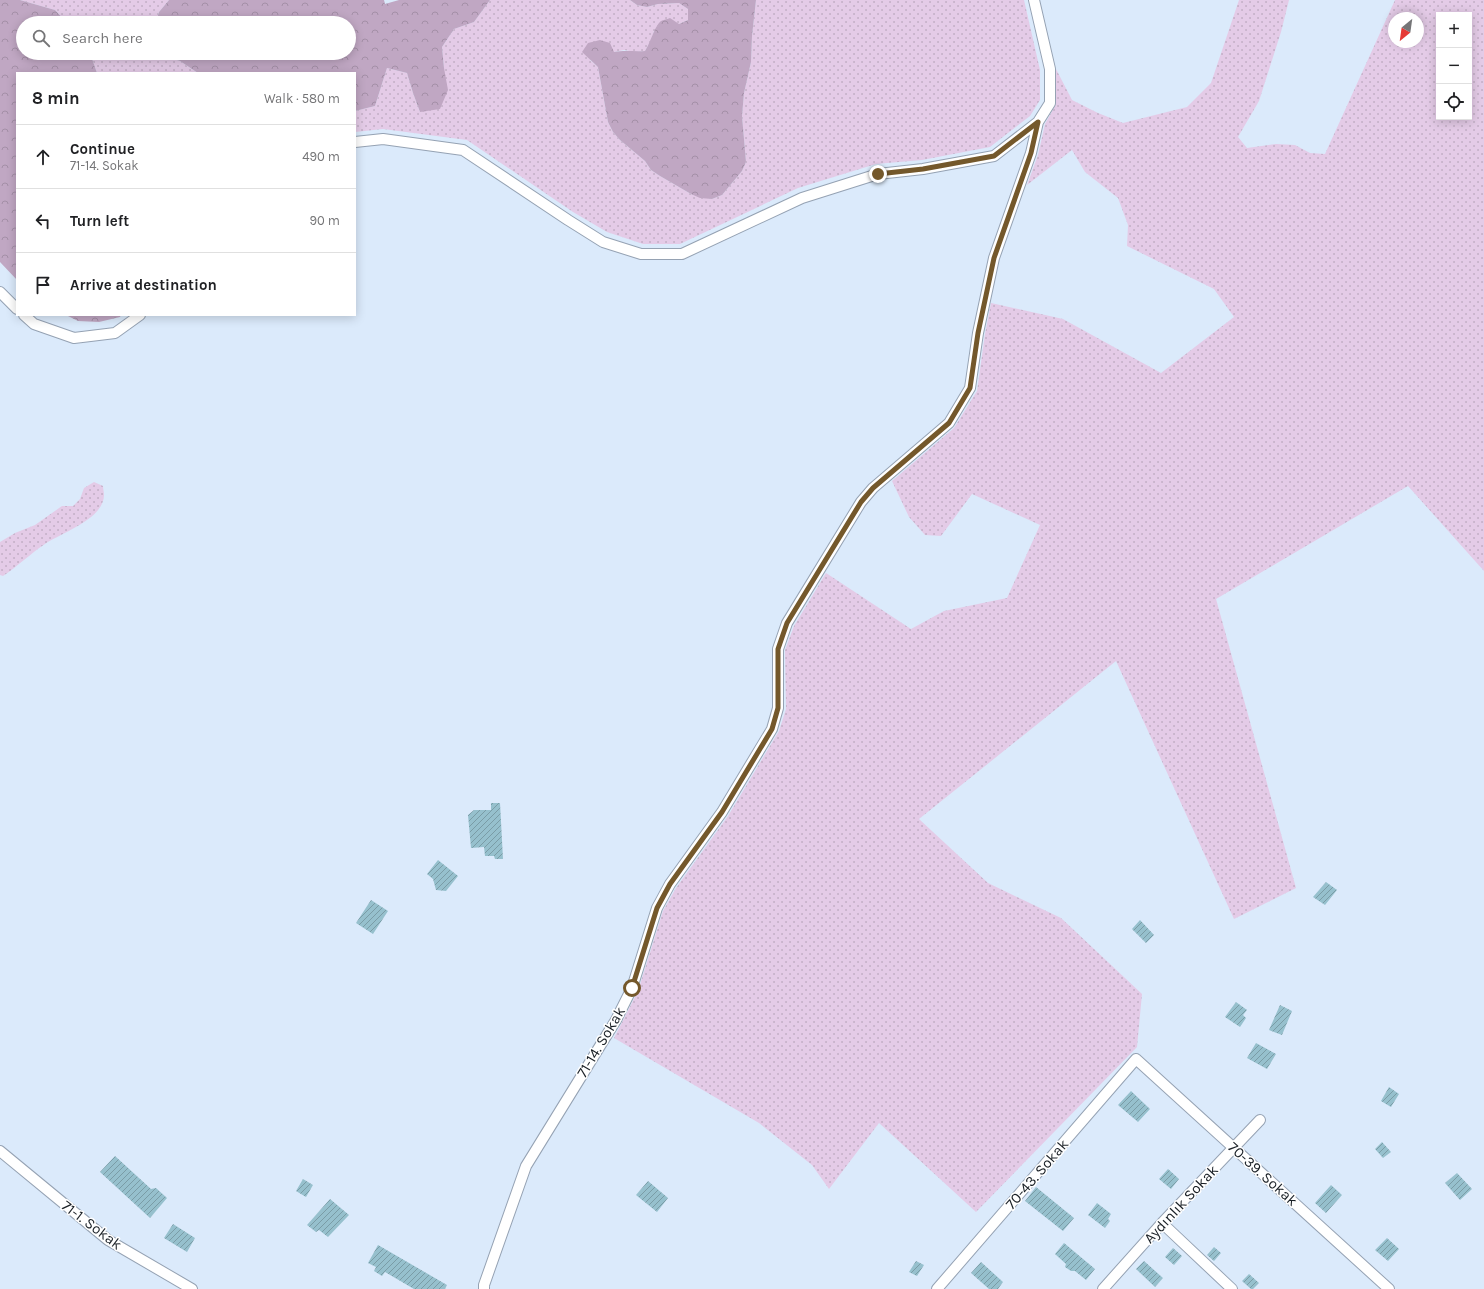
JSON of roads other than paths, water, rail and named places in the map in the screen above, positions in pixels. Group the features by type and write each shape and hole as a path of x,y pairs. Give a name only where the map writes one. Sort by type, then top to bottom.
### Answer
{"street":[{"path":"356,142 383,139 463,150 603,242 641,254 682,254 802,198 878,174 923,169 994,156 1038,122 1050,102 1050,69 1034,0"},
{"name":"71-14. Sokak","path":"484,1289 484,1285 526,1166 616,1020 632,988 657,908 670,884 722,812 772,729 778,708 778,649 787,623 861,502 873,488 949,423 970,388 978,333 994,258 1031,153 1038,122"},
{"path":"0,292 16,308"},
{"path":"25,316 34,324 74,338 115,333 139,316"},
{"name":"70-39. Sokak","path":"1136,1059 1389,1289"},
{"name":"70-43. Sokak","path":"937,1289 1136,1059"},
{"name":"Aydınlık Sokak","path":"1103,1289 1162,1223 1260,1120"},
{"name":"71-1. Sokak","path":"0,1151 108,1240 192,1289"},
{"path":"1162,1223 1232,1289"}]}
